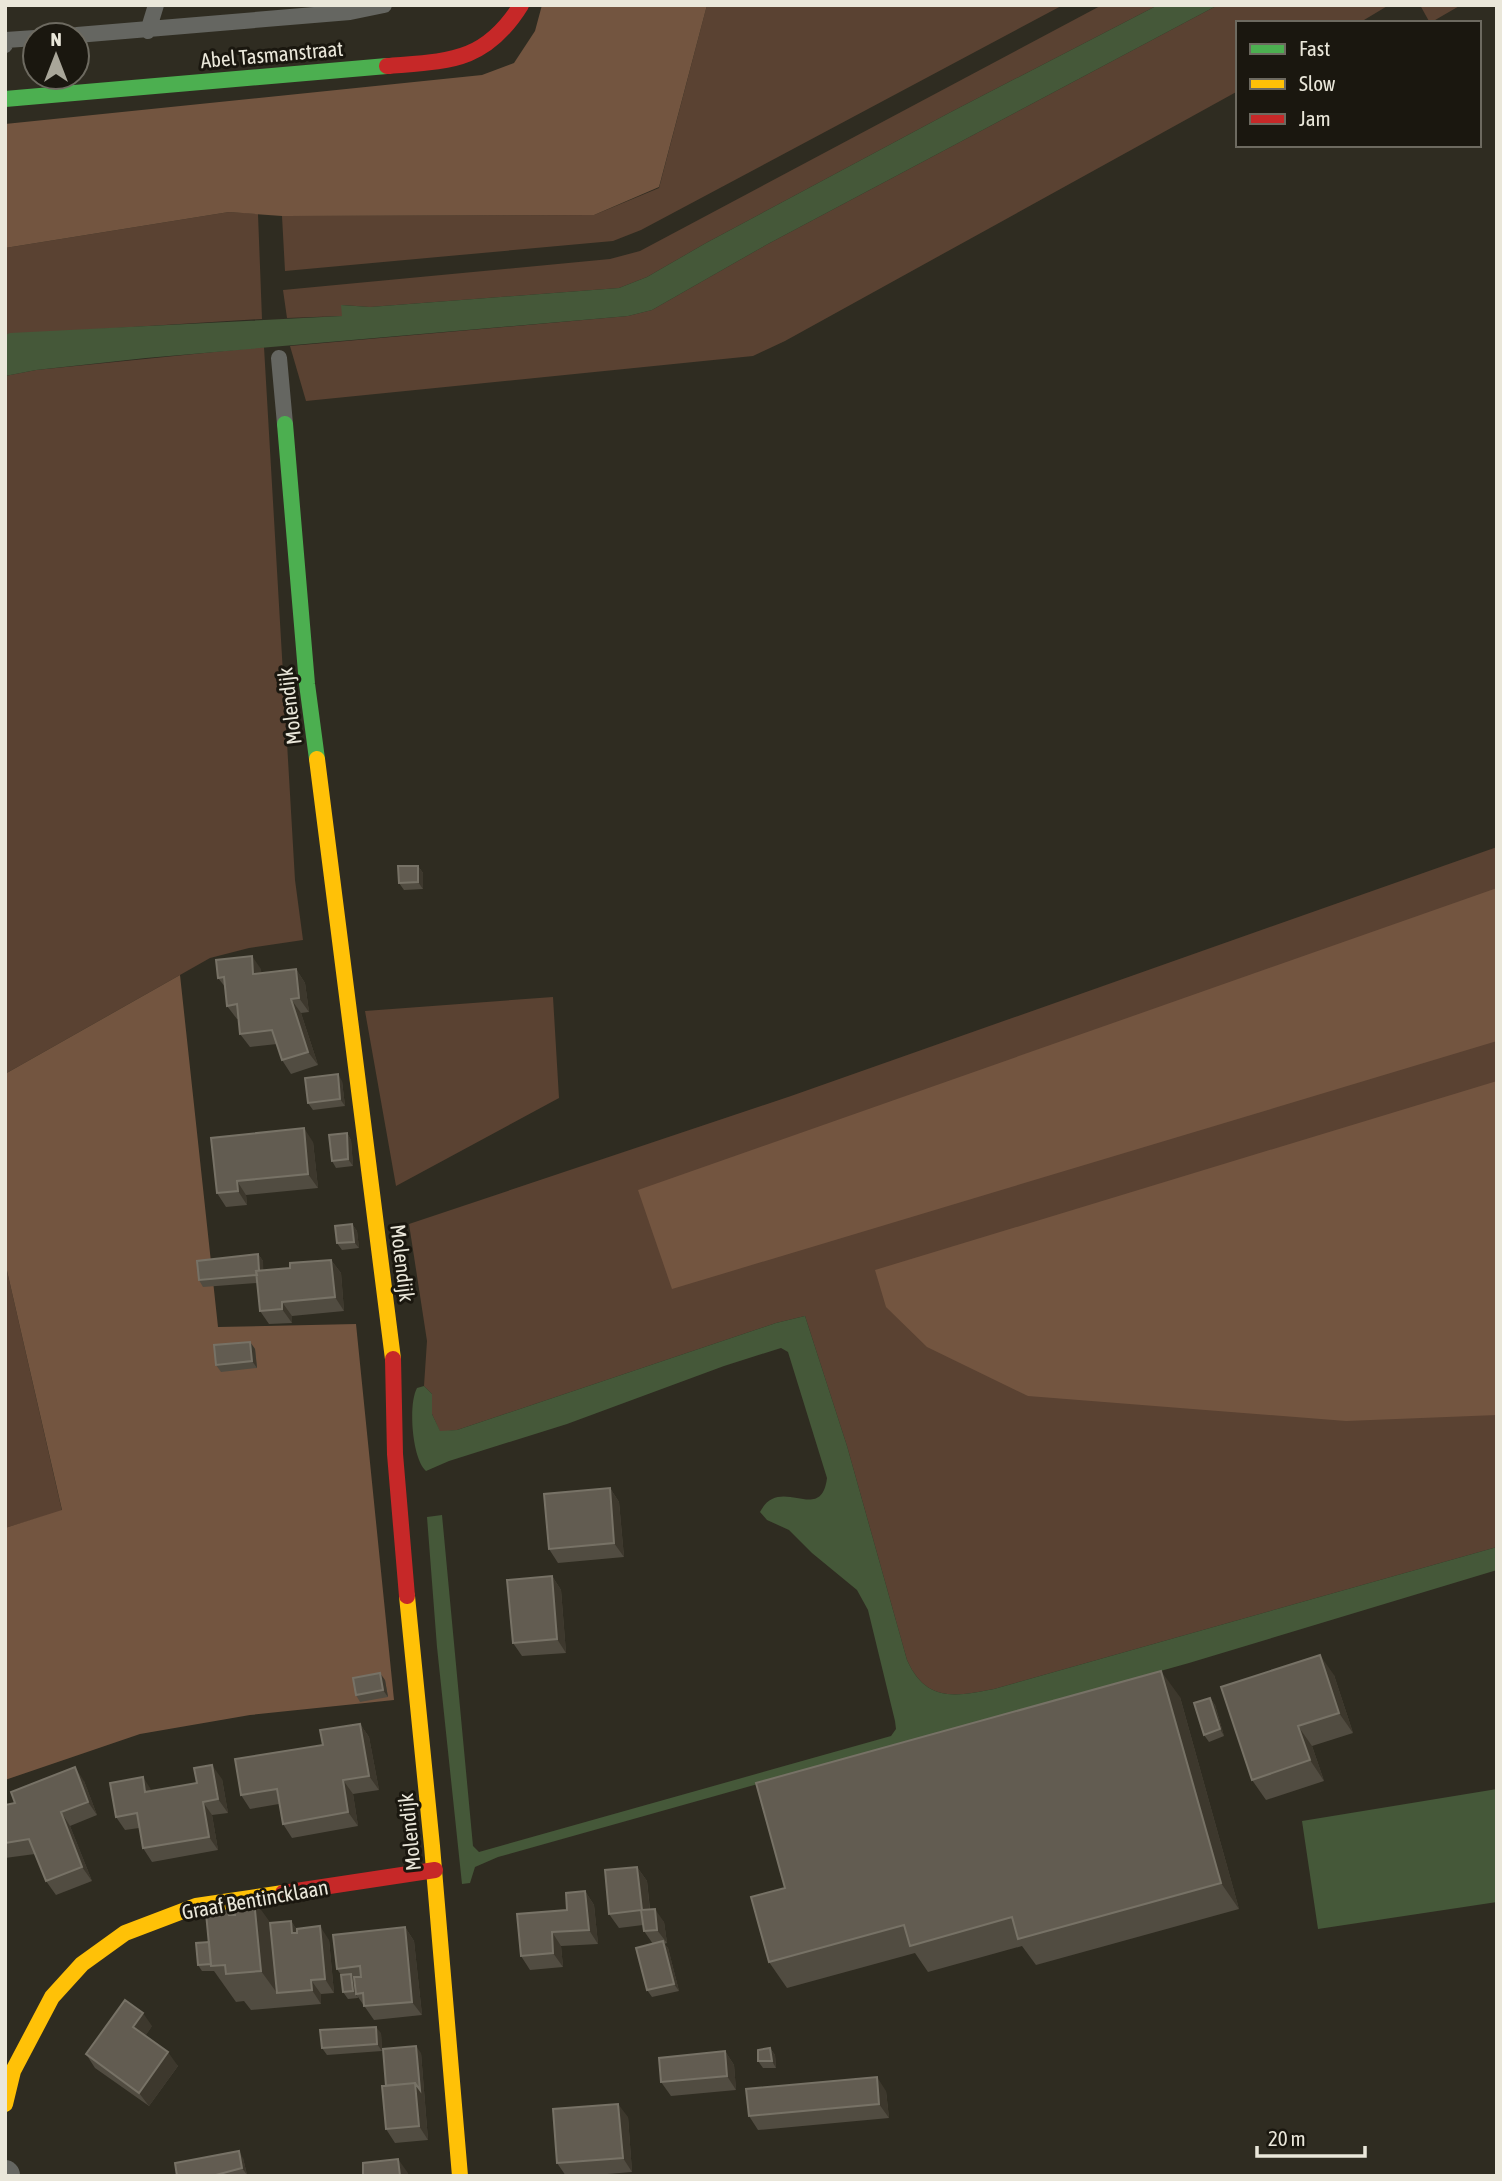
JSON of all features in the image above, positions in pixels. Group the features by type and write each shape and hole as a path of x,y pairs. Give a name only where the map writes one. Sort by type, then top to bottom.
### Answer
{"street":[{"name":"Abel Tasmanstraat","path":"5,99 451,61 481,50 510,24 521,5"},
{"name":"Molendijk","path":"285,424 307,684 393,1360 398,1503 435,1870 460,2176"},
{"name":"Graaf Bentincklaan","path":"5,2104 13,2071 52,1997 82,1964 125,1933 196,1906 435,1870"}],"lane":[{"path":"148,31 156,5"},
{"path":"91,35 350,12 384,5"},
{"path":"5,45 6,40 21,39"},
{"name":"Molendijk","path":"279,358 285,424"}],"shaded area":[{"path":"542,5 707,5 659,187 594,215 282,216 229,212 5,248 5,124 482,75 514,63 535,31"},
{"path":"707,5 1063,5 641,230 613,241 285,271 282,216 594,215 659,188"},
{"path":"1102,5 1158,5 949,113 647,277 619,288 370,307 342,305 342,316 287,318 283,290 610,259 640,251"},
{"path":"1158,5 1218,5 766,245 652,310 628,316 146,358 5,376 5,335 10,333 342,316 341,305 370,307 619,288 647,277 949,113"},
{"path":"1218,5 1389,5 1362,21 1236,21 1236,92 785,341 753,356 306,401 290,346 628,316 652,310 766,245"},
{"path":"1420,5 1461,5 1433,21 1429,21"},
{"path":"229,212 258,214 262,319 5,335 5,248"},
{"path":"264,347 295,880 303,940 249,948 210,958 5,1074 5,376 36,370"},
{"path":"1497,847 1497,1547 994,1689 966,1694 943,1693 932,1690 923,1683 907,1660 847,1446 805,1316 776,1323 457,1430 440,1432 432,1414 432,1394 424,1386 427,1341 409,1224 791,1096"},
{"path":"1497,888 1497,1041 672,1289 638,1190"},
{"path":"180,975 218,1327 356,1324 394,1700 250,1715 140,1734 5,1780 5,1528 62,1510 5,1262 5,1074"},
{"path":"553,997 559,1098 396,1186 365,1011"},
{"path":"1497,1081 1497,1415 1346,1421 1028,1396 927,1347 886,1307 875,1270"},
{"path":"5,1262 62,1511 5,1528"},
{"path":"805,1316 847,1446 907,1660 915,1674 932,1690 966,1694 994,1689 1497,1547 1497,1570 1189,1663 498,1857 475,1867 470,1883 462,1884 437,1647 427,1517 442,1515 473,1846 479,1852 891,1736 896,1729 868,1610 857,1590 789,1530 767,1520 760,1512 768,1501 778,1497 808,1500 817,1498 823,1492 827,1478 788,1352 781,1348 724,1366 567,1424 449,1461 426,1471 417,1455 413,1431 413,1406 417,1388 424,1386 432,1394 432,1414 440,1431 457,1430 776,1323"},
{"path":"1497,1789 1497,1902 1318,1929 1302,1821"}],"building":[{"path":"398,866 418,866 418,882 399,883"},
{"path":"252,956 253,974 296,969 299,998 291,999 308,1052 282,1060 272,1030 240,1034 237,1004 227,1006 224,977 218,978 216,960"},
{"path":"338,1074 340,1099 308,1103 305,1078"},
{"path":"304,1128 308,1174 237,1181 238,1191 217,1193 211,1138"},
{"path":"347,1133 348,1159 332,1161 329,1135"},
{"path":"352,1224 354,1242 337,1243 335,1226"},
{"path":"258,1254 257,1275 199,1280 197,1261"},
{"path":"331,1260 335,1297 282,1302 282,1309 260,1311 256,1271 290,1268 290,1263"},
{"path":"250,1342 252,1361 216,1365 214,1345"},
{"path":"610,1488 614,1543 549,1549 544,1494"},
{"path":"552,1576 557,1639 513,1643 507,1580"},
{"path":"1320,1655 1339,1713 1298,1726 1310,1760 1252,1780 1221,1687"},
{"path":"1161,1671 1221,1883 1018,1939 1012,1917 910,1946 904,1925 769,1962 751,1897 785,1888 756,1783"},
{"path":"380,1673 383,1690 356,1695 353,1678"},
{"path":"1210,1698 1220,1729 1204,1735 1194,1703"},
{"path":"360,1724 369,1776 343,1780 348,1812 283,1824 277,1789 241,1795 235,1759 323,1745 320,1730"},
{"path":"212,1765 218,1799 203,1802 209,1837 143,1848 137,1813 116,1817 110,1783 143,1777 145,1792 197,1783 194,1768"},
{"path":"75,1767 88,1802 61,1812 82,1867 46,1881 29,1839 5,1843 5,1805 15,1803 11,1792"},
{"path":"637,1867 642,1910 655,1909 657,1930 644,1931 641,1910 609,1914 605,1870"},
{"path":"585,1891 589,1930 552,1932 553,1953 521,1956 517,1914 567,1910 566,1893"},
{"path":"254,1900 261,1971 226,1974 225,1965 211,1966 206,1913 229,1911 229,1915 235,1915 234,1902"},
{"path":"291,1921 292,1933 297,1933 297,1929 320,1926 325,1979 311,1980 312,1990 277,1993 270,1923"},
{"path":"405,1927 412,2002 364,2006 363,1993 356,1994 354,1977 361,1977 360,1966 337,1969 333,1935"},
{"path":"663,1941 674,1984 647,1990 636,1948"},
{"path":"209,1942 211,1964 198,1965 196,1943"},
{"path":"351,1974 353,1991 343,1992 341,1975"},
{"path":"125,2000 143,2013 133,2027 168,2052 139,2093 86,2054"},
{"path":"376,2027 377,2044 322,2048 320,2030"},
{"path":"416,2046 420,2090 415,2083 386,2086 383,2049"},
{"path":"770,2048 772,2061 758,2061 758,2050"},
{"path":"725,2051 727,2076 661,2082 659,2058"},
{"path":"877,2077 879,2104 749,2116 746,2089"},
{"path":"415,2083 419,2126 386,2129 382,2086"},
{"path":"618,2104 623,2158 557,2163 553,2109"},
{"path":"239,2151 242,2168 212,2176 177,2176 175,2163"},
{"path":"398,2159 400,2176 363,2176 363,2163"}],"traffic: fast":[{"path":"5,99 387,66"},
{"path":"285,424 307,684 317,759"}],"traffic: slow":[{"path":"317,759 393,1359"},
{"path":"407,1596 432,1846 460,2176"},
{"path":"5,2104 13,2071 52,1997 82,1964 125,1933 196,1906 283,1893"}],"traffic: jam":[{"path":"387,66 447,60 479,48 507,24 521,5"},
{"path":"393,1359 395,1454 407,1596"},
{"path":"283,1893 435,1870"}]}
